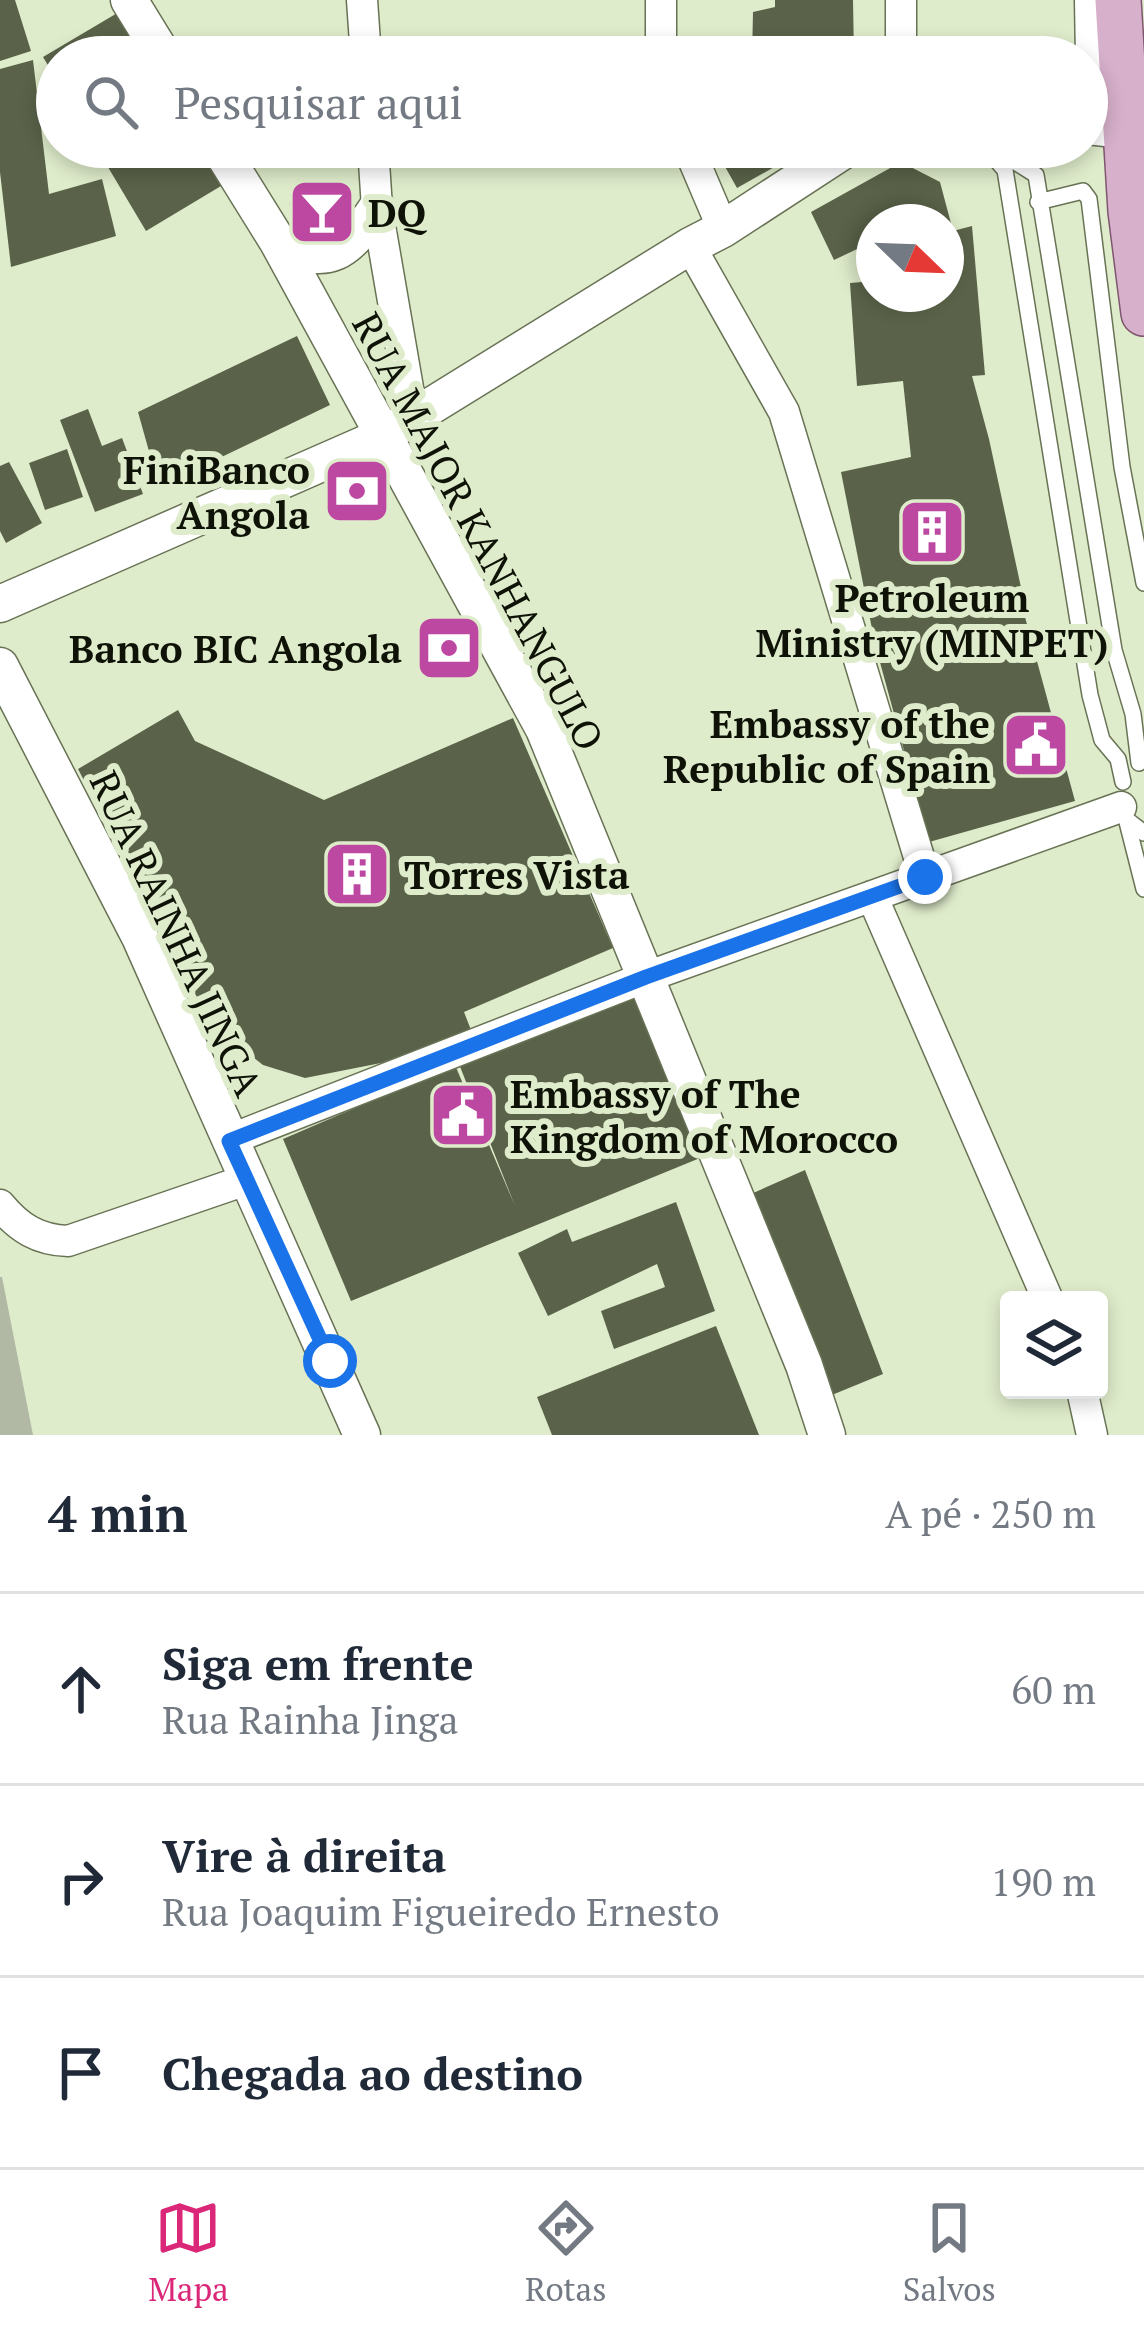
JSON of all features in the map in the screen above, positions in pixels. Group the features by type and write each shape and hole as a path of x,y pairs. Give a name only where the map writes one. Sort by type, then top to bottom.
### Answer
{"main road":[{"path":"1101,36 1116,0"},
{"path":"1116,0 1119,132 1144,314"}],"street":[{"path":"129,0 151,36"},
{"path":"362,0 365,36"},
{"path":"661,0 661,36"},
{"path":"901,0 902,36"},
{"path":"1091,36 1093,0"},
{"name":"RUA MAJOR KANHANGULO","path":"232,168 278,242 544,729 804,1365 827,1435"},
{"path":"374,168 413,417"},
{"path":"697,168 723,230"},
{"path":"0,604 381,437 817,168"},
{"path":"278,242 307,255 338,252 359,235 377,208"},
{"path":"690,246 784,412 925,877"},
{"name":"RUA RAINHA JINGA","path":"0,667 140,937 362,1435"},
{"path":"229,1141 646,977 1123,803"},
{"path":"872,896 1044,1291"},
{"path":"0,1205 22,1228 68,1241 246,1180"},
{"path":"1084,1399 1092,1435"}],"lane":[{"path":"1003,168 1090,695 1102,740 1118,759 1123,803 1144,889"},
{"path":"1024,168 1036,175 1114,650 1134,682 1141,762 1123,803"},
{"path":"1037,202 1083,191 1089,199 1109,376 1144,583"},
{"path":"1123,803 1144,833"}],"green space":[{"path":"2,1277 33,1435 0,1435"}],"building":[{"path":"0,0 15,0 31,51 0,61"},
{"path":"775,0 853,0 854,36 752,36 753,12 775,7"},
{"path":"119,12 133,36 78,36"},
{"path":"33,60 36,168 46,168 49,194 102,179 116,236 11,267 0,172 0,69"},
{"path":"108,168 210,168 221,186 146,231"},
{"path":"726,168 773,168 737,188"},
{"path":"890,168 913,168 940,182 946,204 856,204 856,250 834,260 811,212"},
{"name":"DQ","path":"347,187 352,220 315,245 303,233 289,204"},
{"path":"972,226 985,375 972,376 1022,606 1075,801 929,842 875,644 841,472 911,457 903,381 857,386 850,283 856,282 856,312 964,312 964,228"},
{"path":"297,336 330,405 159,487 138,412"},
{"path":"88,409 102,446 122,438 143,494 95,512 60,420"},
{"path":"67,449 83,497 45,510 29,463"},
{"path":"9,462 42,523 6,543 0,531 0,466"},
{"name":"Torres Vista","path":"178,710 195,741 324,800 513,718 613,948 464,1012 471,1030 381,1063 305,1078 263,1065 225,1035 199,1001 78,769"},
{"path":"635,993 700,1158 351,1301 283,1139 455,1065 515,1206 459,1064"},
{"path":"805,1170 883,1374 827,1397 751,1194"},
{"path":"676,1202 715,1311 614,1349 601,1311 665,1287 657,1264 548,1316 518,1253 567,1229 572,1242"},
{"path":"716,1326 759,1435 552,1435 537,1397"}],"place":[{"name":"DQ","path":"322,212"},
{"name":"FiniBanco Angola","path":"357,491"},
{"name":"Petroleum Ministry (MINPET)","path":"932,532"},
{"name":"Banco BIC Angola","path":"449,648"},
{"name":"Embassy of the Republic of Spain","path":"1036,745"},
{"name":"Torres Vista","path":"357,874"},
{"name":"Embassy of The Kingdom of Morocco","path":"463,1115"}],"route":[{"path":"330,1361 229,1141 646,977 925,877"}]}
